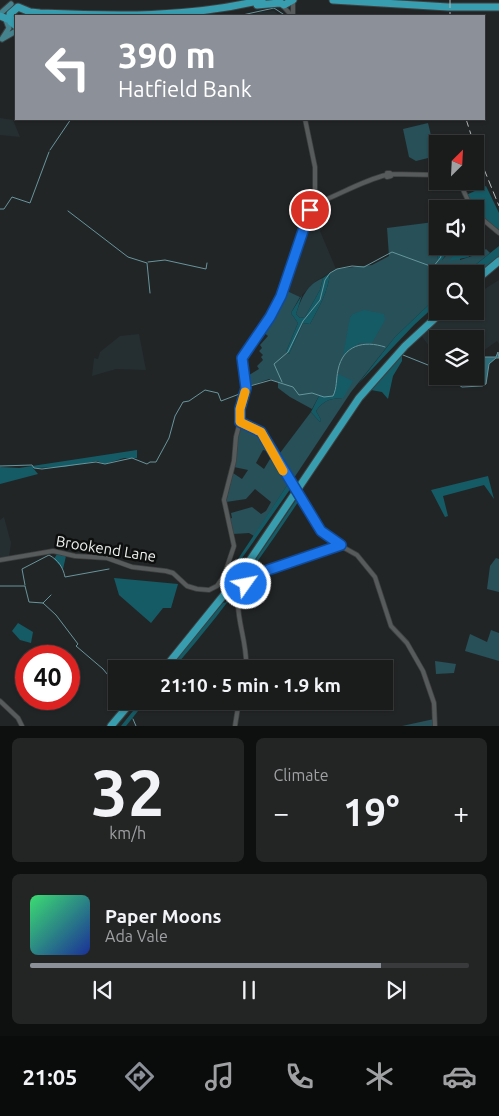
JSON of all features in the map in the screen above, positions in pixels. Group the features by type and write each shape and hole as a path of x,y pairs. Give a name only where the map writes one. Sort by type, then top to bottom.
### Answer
{"highway":[{"path":"13,24 0,14 11,7 43,14 168,14 221,10 262,0"},
{"path":"192,15 230,12 266,3 288,4 293,0"},
{"path":"333,0 448,7 499,5"},
{"path":"382,0 499,5"},
{"path":"11,7 13,24"},
{"path":"484,274 499,261"},
{"path":"484,278 499,267"},
{"path":"166,660 228,584 262,538 362,388 403,342 429,319"},
{"path":"171,660 245,568 368,387 405,346 433,320"},
{"path":"111,726 124,710"},
{"path":"117,726 130,710"}],"main road":[{"path":"17,0 25,11"},
{"path":"0,14 9,25 1,40"},
{"path":"1,40 13,24"},
{"path":"1,40 15,32"}],"street":[{"path":"292,15 293,0"},
{"path":"279,3 291,15"},
{"path":"305,120 314,167 315,200 312,202 313,208 304,223 285,287 266,324 242,358 246,388 240,409 240,422 261,432 321,531 357,555 375,577 391,626 407,643 423,671 434,703 436,726"},
{"path":"315,200 320,202 334,198 357,184 389,175 429,175"},
{"path":"313,208 319,208 320,202"},
{"path":"484,221 499,233"},
{"name":"Brookend Lane","path":"0,560 49,551 75,556 107,558 132,567 170,572 187,586 204,590 217,586 225,574 234,542 228,522 224,494 233,464 240,422"},
{"path":"245,660 238,603 242,589 268,570 341,545"},
{"path":"0,701 18,718 22,726"},
{"path":"235,726 238,710"}],"shaded area":[{"path":"274,11 279,15 252,15 260,12"},
{"path":"0,118 13,120 20,137 0,135"},
{"path":"428,123 431,135 429,135 429,158 416,161 409,157 403,129"},
{"path":"486,186 499,213 499,230 484,220 484,200 470,200 466,195 477,190 484,190"},
{"path":"306,223 323,228 320,231 336,269 316,281 300,297 285,290"},
{"path":"429,223 429,255 437,255 438,260 442,260 447,255 460,255 460,260 475,255 484,255 484,250 486,249 490,253 475,265 429,265 429,305 395,337 351,392 292,481 277,457 311,412 320,422 321,420 316,411 324,402 343,398 337,379 333,396 319,396 312,409 278,388 278,382 269,379 248,387 246,377 259,369 257,366 263,360 261,357 263,355 259,351 262,348 260,345 268,336 263,332 273,320 285,290 300,297 291,313 298,323 286,352 289,354 303,323 310,324 320,305 330,273 336,269 372,265 389,256 387,228"},
{"path":"499,246 499,257 484,268 484,265 475,265"},
{"path":"437,255 446,255 442,260 438,260"},
{"path":"454,255 468,255 469,257 449,261"},
{"path":"330,273 320,305 310,324 303,323 289,354 286,352 298,323 291,313 302,295 296,314 300,318 305,317 320,290 323,278"},
{"path":"323,278 320,290 305,317 300,318 296,314 305,293 313,284"},
{"path":"499,280 499,344 497,341 484,350 484,330 429,330 429,346 421,335 438,320 484,320 484,289"},
{"path":"429,305 429,311 358,384 395,337"},
{"path":"364,310 384,314 385,320 372,343 360,343 348,350 343,356 350,318 353,314"},
{"path":"139,334 146,370 116,369 92,376 94,358 98,359 100,352 120,336"},
{"path":"498,352 499,358 496,358 489,364 486,384 484,385 484,359 485,357 496,357"},
{"path":"402,354 402,361 393,376 388,399 382,392 371,390"},
{"path":"338,374 353,381 343,398 324,402 316,411 321,420 320,422 311,412 319,396 333,396"},
{"path":"242,425 259,432 268,449 267,451 263,450 256,463 264,469 270,459 276,461 288,484 254,536 249,533 233,534 228,519 232,518 231,513 252,507 261,514 266,511 271,502 255,489 246,499 226,502 233,473 242,479 248,470 234,467 237,436"},
{"path":"137,450 137,458 124,458 105,464 97,461 64,467 33,468 38,474 0,484 0,467 19,468"},
{"path":"488,476 494,499 484,485 443,496 448,516 445,517 431,490"},
{"path":"288,484 291,488 228,578 226,577"},
{"path":"304,493 312,505 316,521 301,497"},
{"path":"296,500 298,502 228,601"},
{"path":"4,517 11,543 9,557 0,559 0,520"},
{"path":"57,554 66,556 63,569 54,559"},
{"path":"496,558 499,559 499,592 487,589 490,566"},
{"path":"114,578 178,584 171,608 163,608 151,623 119,595"},
{"path":"227,602 181,660 176,660 223,603"},
{"path":"18,623 33,632 31,643 20,640 12,631"},
{"path":"491,630 499,633 499,661 465,651 470,634 487,642"},
{"path":"435,661 456,664 454,673 436,674"},
{"path":"134,710 139,710 126,726 121,726"},
{"path":"434,719 434,726 402,726"}],"waterway":[{"path":"242,15 274,8 284,15"},
{"path":"50,150 70,120"},
{"path":"0,209 4,209 12,197 30,203 49,152"},
{"path":"68,211 128,257 147,263 150,293"},
{"path":"282,382 274,364 288,352 303,321 320,300 325,280 330,273 337,269 352,266 364,267 392,252 433,267 441,257 440,255"},
{"path":"148,262 165,260 206,269 207,263"},
{"path":"250,386 271,380 293,387 299,395 312,393 324,397 333,396 338,370 344,355 356,346 370,344 385,347"},
{"path":"403,355 429,365"},
{"path":"459,385 462,387 482,386"},
{"path":"0,466 32,465 34,468 42,469 96,462 105,464 132,458 147,464 156,462 169,438 175,416 183,402 189,401 205,390 218,393 221,401 243,391"},
{"path":"25,585 22,569 49,555 60,564 65,577 109,569"},
{"path":"0,586 25,586 29,602 43,603 56,615 78,644 76,646 108,675"},
{"path":"43,603 51,595"},
{"path":"133,719 136,726"}],"railway":[{"path":"450,0 450,15"},
{"path":"466,120 471,135"},
{"path":"484,169 499,206"}],"slow traffic":[{"path":"245,392 240,409 240,422 261,432 283,471"}],"route":[{"path":"246,584 268,570 341,545 321,531 269,449 261,432 240,422 240,409 246,388 242,362 243,354 261,332 281,296 304,223 310,210"}]}
